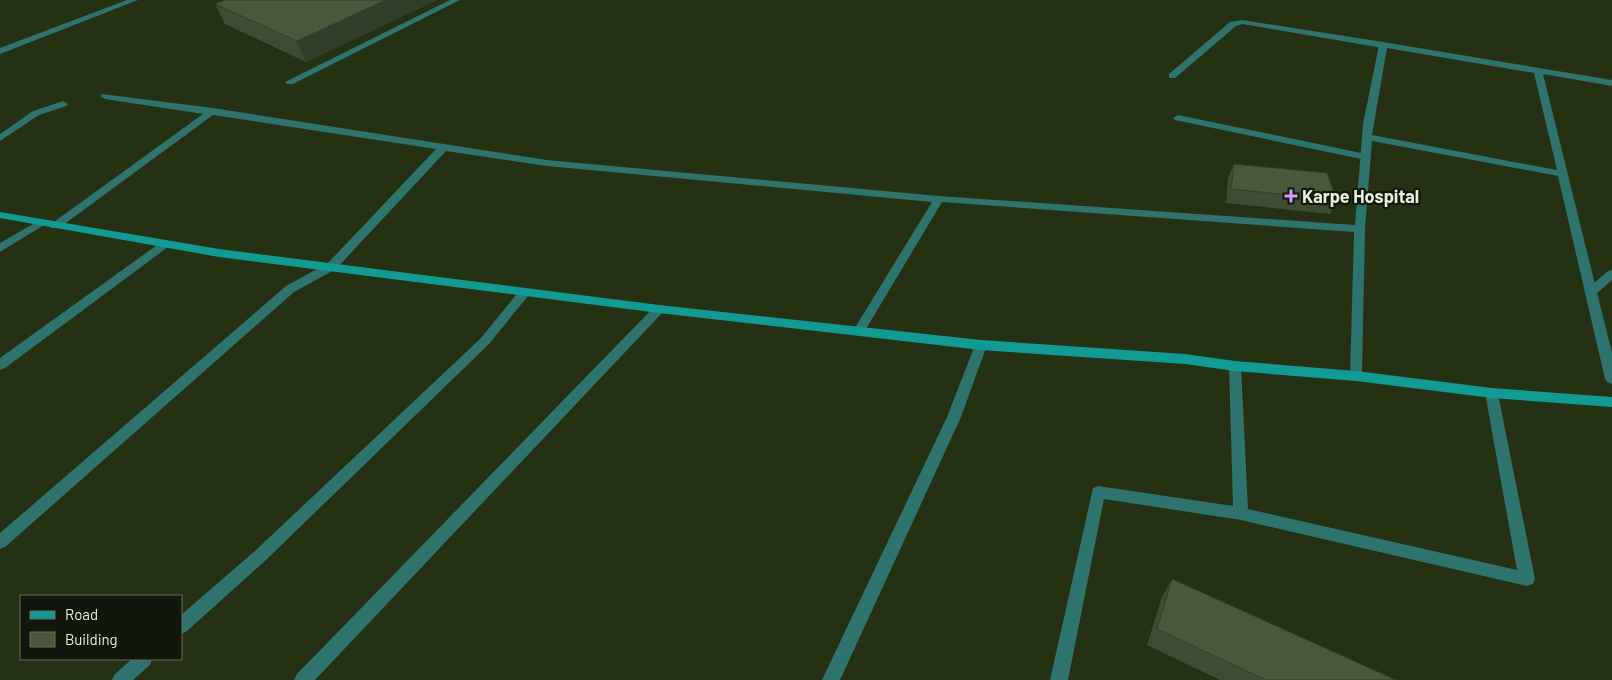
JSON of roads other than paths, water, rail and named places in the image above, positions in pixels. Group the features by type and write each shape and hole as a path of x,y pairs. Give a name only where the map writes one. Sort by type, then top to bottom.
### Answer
{"street":[{"path":"113,0 122,4"},
{"path":"0,51 134,0"},
{"path":"290,82 456,0"},
{"path":"1172,76 1232,24 1242,22 1612,83"},
{"path":"1356,376 1360,229 1367,137 1383,45"},
{"path":"1538,71 1612,379"},
{"path":"104,96 547,163 939,199 1360,229"},
{"path":"0,138 36,113 63,104"},
{"path":"55,226 213,111"},
{"path":"1178,118 1366,157"},
{"path":"1367,137 1563,174"},
{"path":"0,542 290,289 332,266 444,147"},
{"path":"859,331 939,199"},
{"path":"0,215 164,244 659,309 981,345 1185,359 1235,366 1356,376 1492,393 1612,402"},
{"path":"0,248 40,223"},
{"path":"0,365 164,244"},
{"path":"1591,292 1612,274"},
{"path":"182,625 261,555 485,341 524,292"},
{"path":"303,680 659,309"},
{"path":"831,680 954,417 981,345"},
{"path":"1235,366 1241,514"},
{"path":"1059,680 1098,492 1241,514 1527,579 1492,393"},
{"path":"120,680 143,660"}],"place":[{"name":"Karpe Hospital","path":"1291,196"}]}
